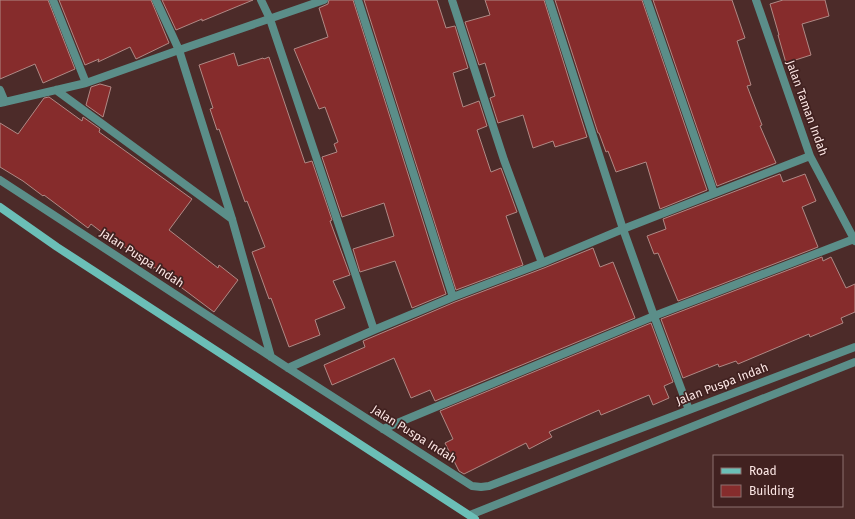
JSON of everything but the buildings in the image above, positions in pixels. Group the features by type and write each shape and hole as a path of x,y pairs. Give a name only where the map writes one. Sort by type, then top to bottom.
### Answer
{"street":[{"path":"54,0 86,83"},
{"path":"156,0 179,50 232,219 271,357"},
{"path":"261,0 270,19 374,330"},
{"path":"0,90 3,102 86,83 324,0"},
{"path":"358,0 453,297"},
{"path":"452,0 504,160 542,263"},
{"path":"549,0 623,229 689,410"},
{"path":"647,0 714,194"},
{"name":"Jalan Taman Indah","path":"756,0 810,156 854,240"},
{"path":"56,90 232,219"},
{"path":"288,368 453,297 810,156"},
{"name":"Jalan Puspa Indah","path":"0,180 472,486 489,486 855,347"},
{"path":"0,207 57,247 472,517 855,362"},
{"path":"383,429 654,316 854,240"}]}
